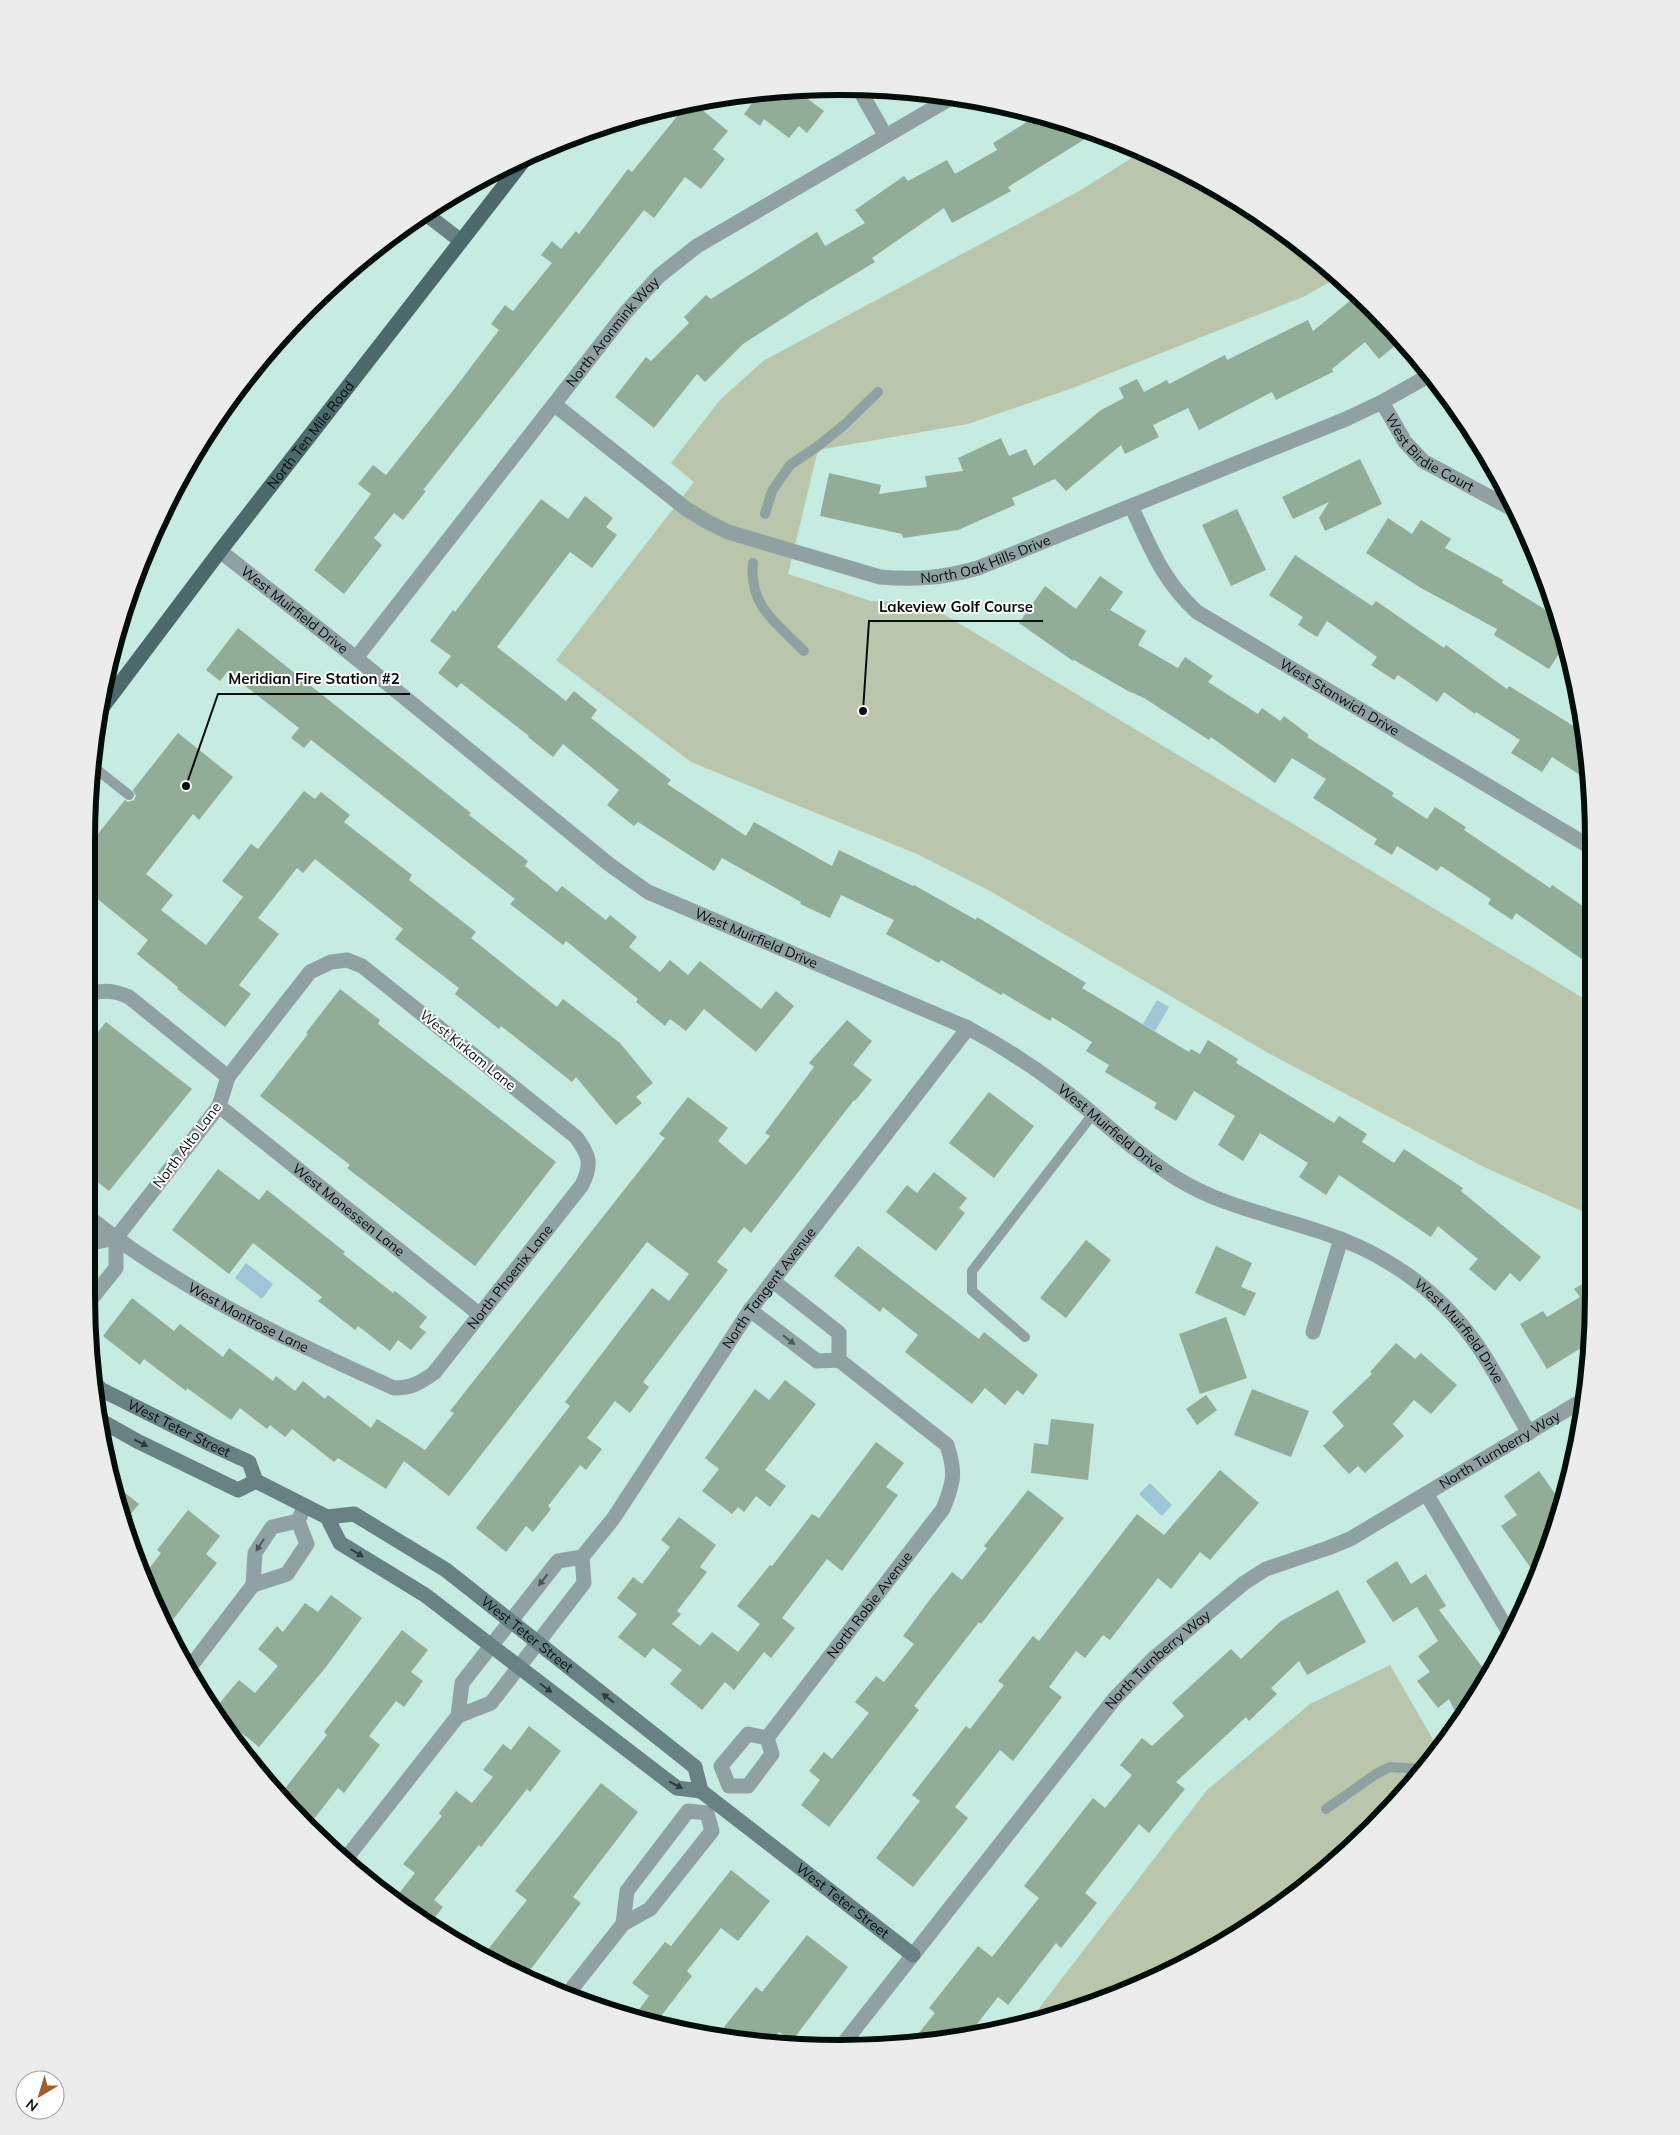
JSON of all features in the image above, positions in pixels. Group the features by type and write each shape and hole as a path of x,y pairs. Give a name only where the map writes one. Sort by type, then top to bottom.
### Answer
{"main road":[{"name":"North Ten Mile Road","path":"108,698 220,551 517,169"}],"street":[{"path":"863,96 884,135"},
{"name":"North Aronmink Way","path":"356,658 636,299 677,260 697,246 943,102"},
{"path":"431,218 461,241"},
{"name":"North Oak Hills Drive","path":"555,404 685,508 728,532 880,576 930,579 978,568 1346,419 1382,402 1424,378"},
{"name":"West Birdie Court","path":"1382,402 1405,442 1422,461 1506,505"},
{"name":"West Stanwich Drive","path":"1130,506 1164,575 1179,596 1197,612 1585,844"},
{"name":"West Muirfield Drive","path":"220,551 356,658 610,865 648,892 968,1028 998,1044 1059,1086 1156,1165 1197,1190 1242,1210 1341,1238 1364,1248 1400,1269 1444,1305 1476,1343 1529,1433"},
{"name":"West Kirkam Lane","path":"332,962 347,960 362,966 576,1137 586,1150 589,1161"},
{"name":"North Alto Lane","path":"116,1238 219,1106 228,1077 310,972 332,962"},
{"path":"95,993 104,990 117,992 129,997 228,1077"},
{"name":"North Tangent Avenue","path":"582,1557 613,1518 750,1310 968,1028"},
{"name":"West Monessen Lane","path":"219,1106 479,1314"},
{"name":"North Phoenix Lane","path":"418,1384 434,1373 582,1185 589,1161"},
{"name":"West Montrose Lane","path":"95,1222 150,1262 239,1314 394,1388 406,1388 418,1384"},
{"path":"95,1243 116,1238 116,1268 95,1294"},
{"path":"1312,1332 1341,1238"},
{"path":"750,1310 816,1362 838,1360 839,1333 773,1281"},
{"name":"North Robie Avenue","path":"767,1738 943,1509 952,1485 953,1465 947,1445 838,1360"},
{"name":"West Teter Street","path":"101,1389 249,1462 256,1481 238,1490 106,1424"},
{"name":"North Turnberry Way","path":"845,2040 1115,1698 1154,1658 1244,1582 1266,1569 1350,1539 1577,1404"},
{"path":"256,1481 327,1517 340,1543 425,1595 677,1788 701,1790"},
{"path":"1427,1495 1506,1628"},
{"path":"253,1585 287,1574 307,1544 298,1521 304,1506"},
{"name":"West Teter Street","path":"327,1517 354,1514 446,1570 695,1767 701,1790 712,1807 913,1955"},
{"path":"193,1664 253,1585 255,1553 272,1527 298,1521"},
{"path":"349,1855 458,1716 462,1683 558,1561 582,1557 584,1583 491,1704 458,1716"},
{"path":"748,1734 767,1738 772,1754 748,1786 729,1786 721,1766 748,1734"},
{"path":"571,1989 623,1924 650,1909 712,1831 712,1807 729,1786"},
{"path":"623,1924 627,1891 688,1811 712,1807"}],"lane":[{"path":"766,514 772,490 790,466 843,426 878,392"},
{"path":"753,563 751,581 759,605 804,651"},
{"path":"99,771 129,795"},
{"path":"1025,1337 972,1291 972,1271 1094,1114"},
{"path":"1326,1809 1376,1774 1390,1767 1415,1769"}],"green space":[{"path":"1134,156 1170,172 1254,221 1294,249 1332,281 1303,297 1070,389 968,424 818,450 788,574 871,601 925,603 1585,999 1585,1212 1484,1167 1270,1054 990,891 917,854 691,762 556,660 694,482 671,463 720,400 763,361 1081,190"},
{"path":"1390,1665 1435,1743 1367,1822 1294,1886 1254,1914 1170,1963 1125,1983 1034,2015 1207,1790 1310,1704"}],"water":[{"path":"1157,1000 1169,1007 1155,1031 1143,1024"},
{"path":"246,1263 273,1284 262,1299 235,1278"},
{"path":"1150,1483 1172,1505 1162,1516 1139,1494"}],"building":[{"path":"804,96 824,111 807,133 799,126 789,138 764,119 760,126 744,114 754,100"},
{"path":"700,108 728,131 713,149 725,159 701,189 685,177 654,218 644,210 423,490 426,491 403,520 394,513 374,538 382,545 344,594 314,570 371,494 358,484 373,465 386,475 499,330 491,324 505,305 513,311 552,263 541,255 552,241 561,249 576,231 579,234 628,169 632,172 680,112 686,111 688,113 690,110"},
{"path":"1031,120 1087,138 1008,187 1011,191 952,223 944,208 872,258 875,262 743,344 705,382 697,374 654,428 615,397 646,357 651,361 689,323 684,317 706,295 711,299 817,232 825,246 865,223 855,210 904,176 908,181 947,160 955,174 997,150 993,143"},
{"path":"1352,299 1396,345 1379,359 1365,342 1332,369 1333,372 1276,400 1272,392 1199,430 1188,408 1153,425 1159,437 1125,454 1121,445 1066,491 1055,479 1012,498 1015,505 958,530 903,538 902,534 820,516 829,473 881,485 879,494 927,487 925,476 963,471 958,458 1001,438 1009,456 1026,449 1034,466 1101,410 1124,398 1119,388 1137,379 1144,392 1167,380 1169,384 1225,355 1227,360 1308,320 1313,331"},
{"path":"1360,459 1382,504 1325,531 1319,518 1329,502 1293,519 1282,497"},
{"path":"585,496 613,518 606,527 617,535 592,568 570,552 497,647 566,701 574,691 597,710 591,718 671,780 667,784 746,836 754,822 832,866 839,850 914,885 976,920 977,917 1086,983 1082,988 1189,1052 1191,1049 1200,1054 1208,1040 1238,1059 1236,1063 1334,1123 1339,1116 1367,1134 1362,1142 1394,1163 1404,1149 1463,1188 1461,1191 1541,1257 1520,1282 1510,1273 1495,1291 1469,1269 1478,1259 1438,1226 1431,1237 1339,1175 1326,1195 1299,1177 1308,1163 1260,1133 1243,1161 1218,1145 1235,1116 1194,1091 1176,1121 1154,1108 1157,1103 1105,1072 1109,1065 1086,1051 1092,1042 1052,1017 1050,1021 941,960 939,963 886,934 894,920 841,895 830,918 800,904 801,902 722,858 714,871 638,822 634,826 607,805 619,790 563,744 553,757 461,683 457,688 438,673 451,656 430,641 453,610 455,612 541,499 568,519"},
{"path":"1237,509 1266,570 1231,586 1202,525"},
{"path":"1388,518 1412,534 1421,520 1451,539 1445,548 1503,580 1502,583 1548,612 1561,651 1549,669 1494,635 1497,629 1421,588 1366,553"},
{"path":"1295,555 1372,606 1376,601 1444,648 1446,645 1507,689 1509,686 1576,728 1582,776 1552,757 1542,772 1511,753 1520,740 1476,712 1475,714 1444,692 1437,702 1398,675 1394,680 1371,665 1377,657 1327,621 1317,637 1298,625 1303,617 1269,595"},
{"path":"1100,576 1123,592 1110,610 1146,631 1138,645 1178,668 1185,657 1213,676 1208,682 1258,714 1262,708 1280,721 1284,716 1309,735 1307,737 1394,793 1392,796 1427,819 1435,807 1466,827 1464,830 1550,888 1552,885 1585,908 1585,961 1516,913 1512,920 1488,904 1491,899 1441,866 1437,871 1397,846 1392,855 1374,844 1377,839 1313,798 1326,779 1292,758 1275,783 1211,737 1209,740 1144,698 1073,661 1019,623 1045,586 1076,609"},
{"path":"238,628 471,813 469,815 528,861 525,866 557,892 562,886 606,920 610,915 637,937 629,947 660,972 670,960 688,975 700,961 761,1009 776,991 794,1006 756,1052 704,1009 686,1031 670,1019 665,1026 636,1002 638,999 566,941 563,945 510,904 515,899 311,740 304,748 291,738 299,728 257,695 227,672 220,681 206,670"},
{"path":"178,733 233,777 199,820 193,814 146,874 173,895 161,910 206,945 243,897 222,881 251,844 258,849 304,791 315,799 321,792 350,815 344,822 412,875 409,880 476,932 471,938 557,1007 563,999 620,1043 653,1083 636,1097 642,1103 616,1125 576,1077 572,1082 501,1026 499,1029 455,994 459,988 395,939 403,929 315,859 303,873 297,868 258,918 279,934 239,985 251,994 225,1027 137,954 148,940 95,897 95,834 97,835 125,800 128,802 134,800 136,796 133,790"},
{"path":"340,989 380,1020 378,1024 556,1162 475,1266 347,1168 350,1165 260,1096"},
{"path":"847,1020 872,1041 853,1065 872,1080 854,1100 751,1233 744,1227 717,1262 728,1270 643,1382 649,1387 630,1413 615,1401 587,1438 602,1449 586,1470 580,1465 548,1506 551,1509 533,1532 526,1526 506,1552 476,1528 570,1406 565,1402 652,1288 669,1301 689,1274 647,1242 449,1496 404,1461 386,1489 338,1458 334,1462 292,1429 285,1437 270,1425 267,1429 240,1408 231,1420 187,1388 186,1391 144,1359 140,1365 103,1336 132,1298 174,1331 180,1324 223,1357 229,1348 273,1381 276,1376 295,1391 303,1381 325,1399 328,1395 371,1428 377,1419 425,1450 454,1413 450,1411 665,1138 659,1134 688,1097 728,1128 718,1141 746,1165 770,1136 765,1133 814,1067 809,1063"},
{"path":"106,1022 192,1089 109,1191 95,1180 95,1036"},
{"path":"989,1092 1034,1126 994,1178 949,1143"},
{"path":"218,1169 259,1200 267,1190 345,1252 343,1254 393,1293 395,1291 427,1317 419,1327 426,1332 411,1350 398,1340 390,1351 358,1326 355,1330 318,1301 322,1297 253,1243 229,1274 172,1230"},
{"path":"934,1172 967,1198 959,1208 965,1213 936,1251 886,1212 907,1185 917,1193"},
{"path":"1086,1240 1111,1260 1066,1318 1040,1298"},
{"path":"858,1246 979,1339 984,1332 1038,1375 1023,1395 1017,1390 1005,1405 985,1388 972,1404 905,1352 918,1335 883,1307 880,1312 834,1276"},
{"path":"1216,1246 1252,1263 1241,1287 1256,1293 1245,1316 1195,1293"},
{"path":"1585,1282 1583,1347 1547,1369 1520,1324 1543,1311 1547,1317 1580,1297 1574,1289"},
{"path":"1226,1317 1247,1378 1200,1394 1179,1334"},
{"path":"1396,1343 1415,1359 1421,1353 1457,1385 1431,1414 1414,1400 1393,1424 1404,1436 1365,1473 1358,1466 1349,1474 1323,1446 1344,1426 1332,1412 1372,1374 1370,1372"},
{"path":"785,1380 816,1404 765,1470 786,1486 770,1507 756,1496 744,1512 738,1507 732,1514 702,1491 719,1469 705,1458 755,1389 769,1400"},
{"path":"1252,1389 1309,1411 1291,1457 1234,1435"},
{"path":"1206,1395 1217,1410 1197,1425 1186,1409"},
{"path":"1051,1419 1094,1424 1088,1480 1031,1473 1034,1443 1048,1445"},
{"path":"876,1442 904,1463 886,1487 898,1495 842,1571 827,1559 782,1618 795,1628 771,1658 764,1652 734,1690 725,1682 702,1710 670,1684 682,1670 653,1648 645,1658 618,1637 637,1614 617,1598 633,1577 642,1584 670,1547 661,1540 679,1517 716,1545 700,1567 707,1572 677,1611 681,1614 672,1624 700,1646 712,1632 738,1652 760,1624 737,1606 770,1565 772,1566 812,1514 819,1518"},
{"path":"1220,1470 1259,1503 1210,1560 1200,1552 1171,1589 1158,1578 1110,1640 1103,1635 1085,1658 1076,1651 1049,1687 1062,1697 1013,1761 1000,1750 955,1807 968,1818 913,1887 876,1858 920,1801 912,1795 966,1726 970,1729 1004,1685 998,1681 1033,1636 1039,1641 1137,1514 1164,1535"},
{"path":"1539,1471 1557,1497 1532,1569 1501,1526 1517,1515 1504,1496"},
{"path":"120,1489 139,1504 129,1516"},
{"path":"1028,1490 1064,1518 981,1624 979,1622 914,1706 919,1710 829,1827 801,1805 820,1780 809,1771 824,1752 832,1759 869,1713 855,1702 876,1676 884,1682 914,1644 903,1636 931,1598 952,1572 962,1580 987,1548 984,1546"},
{"path":"188,1510 220,1536 206,1554 217,1563 171,1622 148,1570 161,1553 157,1550"},
{"path":"1397,1561 1411,1584 1426,1574 1446,1606 1439,1610 1484,1669 1456,1713 1449,1699 1438,1708 1417,1681 1430,1672 1418,1656 1438,1641 1417,1607 1393,1622 1366,1581"},
{"path":"1338,1590 1366,1642 1307,1675 1299,1661 1271,1688 1277,1694 1249,1721 1246,1717 1176,1782 1185,1789 1149,1833 1139,1824 1085,1893 1097,1903 1061,1948 1056,1943 1008,2005 998,1997 974,2028 917,2036 935,2013 929,2008 978,1946 992,1957 1039,1898 1024,1886 1093,1798 1105,1808 1132,1775 1120,1765 1142,1738 1152,1746 1184,1716 1172,1703 1231,1649 1241,1659 1281,1621"},
{"path":"331,1595 362,1618 326,1667 259,1747 233,1726 218,1705 239,1680 255,1693 278,1666 258,1649 277,1626 283,1632 305,1603 318,1612"},
{"path":"402,1630 428,1650 411,1672 423,1681 404,1707 396,1701 369,1736 380,1745 344,1793 338,1788 312,1821 284,1790 327,1735 324,1732"},
{"path":"529,1726 561,1751 530,1792 527,1789 481,1847 479,1845 434,1900 443,1907 434,1919 398,1894 415,1873 403,1864 442,1816 439,1813 456,1791 472,1803 493,1777 483,1770 503,1744 511,1750"},
{"path":"601,1783 638,1812 573,1897 581,1903 529,1971 487,1951 527,1900 515,1891"},
{"path":"731,1870 770,1901 738,1941 721,1928 687,1971 692,1976 660,2018 637,2012 649,1996 632,1983 665,1942 671,1946"},
{"path":"807,1935 848,1967 794,2038 787,2038 779,2032 775,2037 743,2034 731,2032 724,2027 756,1987 762,1992"}],"place":[{"name":"Lakeview Golf Course","path":"863,711"},
{"name":"Meridian Fire Station #2","path":"186,786"}]}
